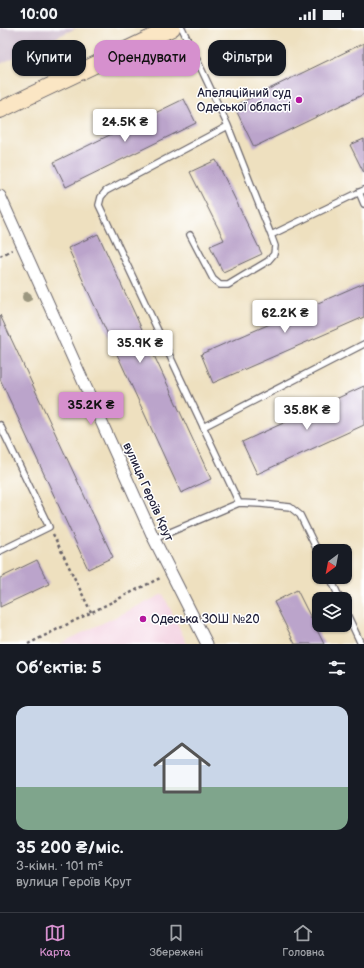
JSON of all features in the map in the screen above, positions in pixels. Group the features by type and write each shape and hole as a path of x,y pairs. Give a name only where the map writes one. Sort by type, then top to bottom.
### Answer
{"street":[{"path":"0,110 172,28"},
{"name":"вулиця Героїв Крут","path":"0,196 154,539 207,644"}],"lane":[{"path":"182,28 228,126 275,246 274,254 268,261 228,285 220,285 213,279 190,235"},
{"path":"228,126 106,191 101,197 99,205 239,503"},
{"path":"271,235 361,191 364,204"},
{"path":"203,427 364,344"},
{"path":"0,425 49,527 0,551"},
{"path":"154,539 239,503 290,507 300,514 314,544"},
{"path":"352,625 361,644"}],"path":[{"path":"49,527 91,612"},
{"path":"28,644 170,573"}],"shaded area":[{"path":"0,28 76,28 51,40 12,40 12,58 0,64"},
{"name":"Одеська ЗОШ №20","path":"163,594 187,644 59,644"}],"building":[{"name":"Апеляційний суд Одеської області","path":"364,43 364,94 254,147 234,106"},
{"path":"184,99 196,123 66,187 54,162"},
{"path":"364,139 364,173 350,145"},
{"path":"216,160 262,254 223,272 210,246 224,240 190,172"},
{"path":"98,234 211,479 181,493 68,248"},
{"path":"364,283 364,317 213,383 201,354"},
{"path":"0,315 113,557 88,569 0,379"},
{"path":"364,386 364,425 257,474 242,442"},
{"path":"37,560 49,584 0,607 0,578"},
{"path":"297,590 312,620 312,632 318,632 324,644 295,644 274,602"}],"place":[{"name":"Апеляційний суд Одеської області","path":"299,100"},
{"name":"Одеська ЗОШ №20","path":"143,619"}]}
